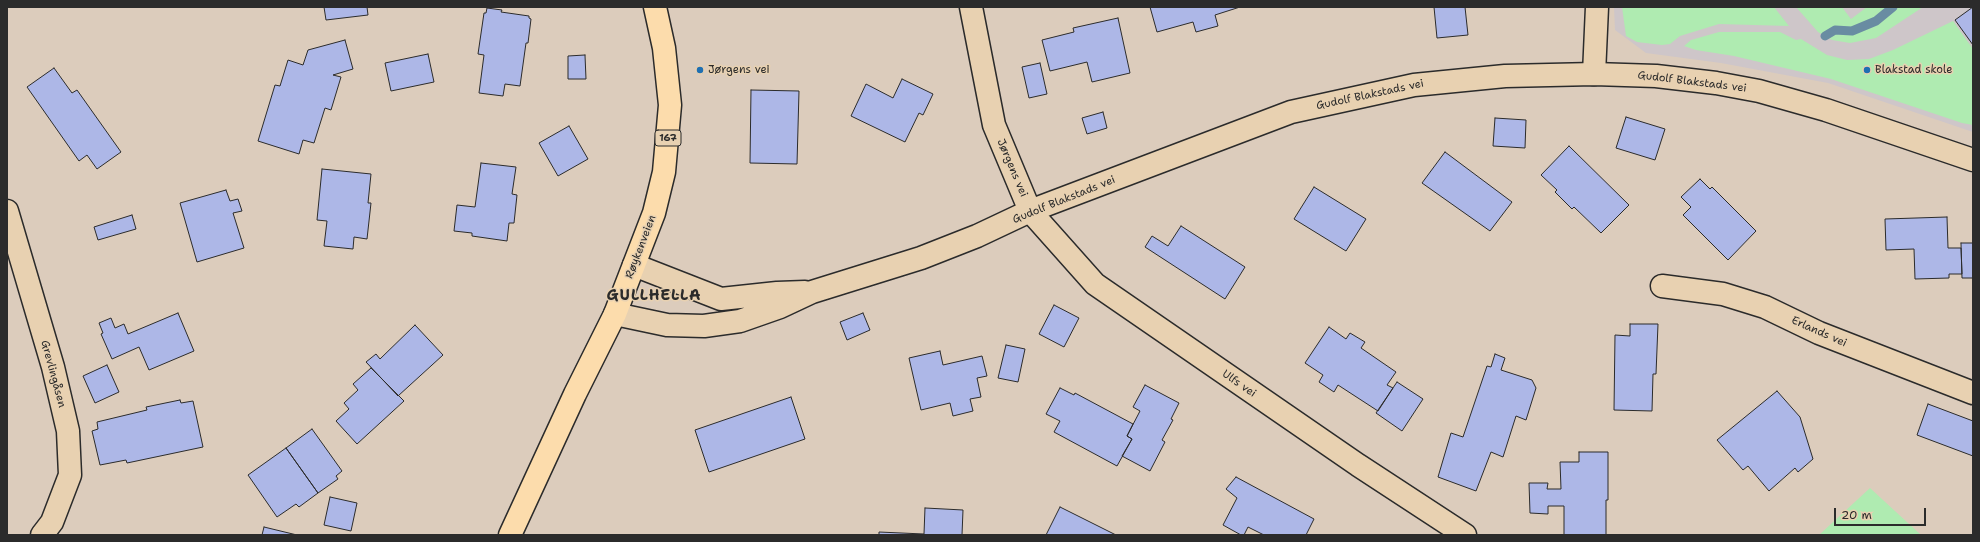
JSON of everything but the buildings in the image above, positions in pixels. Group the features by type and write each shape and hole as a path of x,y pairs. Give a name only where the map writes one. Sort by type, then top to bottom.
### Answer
{"main road":[{"name":"Røykenveien","path":"510,535 574,394 615,314 654,213 664,172 668,142 670,105 668,72 655,7"}],"street":[{"path":"1594,74 1597,7"},
{"name":"Jørgens vei","path":"976,9 994,125 1030,212"},
{"name":"Gudolf Blakstads vei","path":"615,314 667,325 704,326 740,321 780,307 812,292 921,258 1030,212 1291,112 1414,85 1505,76 1594,74 1656,76 1716,83 1758,91 1859,120 1973,160"},
{"name":"Grevlingåsen","path":"7,211 53,367 68,431 70,475 52,522 42,535"},
{"name":"Ulfs vei","path":"1030,212 1095,284 1358,466 1465,535"},
{"name":"Gudolf Blakstads vei","path":"634,265 721,299 777,293 812,292"},
{"name":"Erlands vei","path":"1662,286 1723,294 1765,307 1819,333 1973,393"}],"shaded area":[{"name":"Blakstad skole","path":"1614,7 1973,7 1973,132 1828,83 1721,63 1646,53 1615,30"}],"green space":[{"path":"1622,7 1774,7 1789,26 1719,24 1680,36 1670,44 1662,45 1637,42 1626,36"},
{"path":"1796,7 1842,7 1851,19 1867,7 1923,7 1876,38 1850,43 1832,40 1818,32"},
{"path":"1953,21 1973,49 1973,125 1962,123 1831,79 1734,56 1696,50 1684,46 1691,40 1719,32 1780,32 1796,40 1801,39 1827,55 1847,60 1869,59 1893,50"},
{"path":"1870,488 1921,535 1819,535"}],"waterway":[{"path":"1825,36 1835,30 1852,31 1876,21 1893,7"}],"place":[{"name":"Jørgens vei","path":"700,70"},
{"name":"Blakstad skole","path":"1867,70"}],"district":[{"name":"GULLHELLA","path":"654,296"}]}
